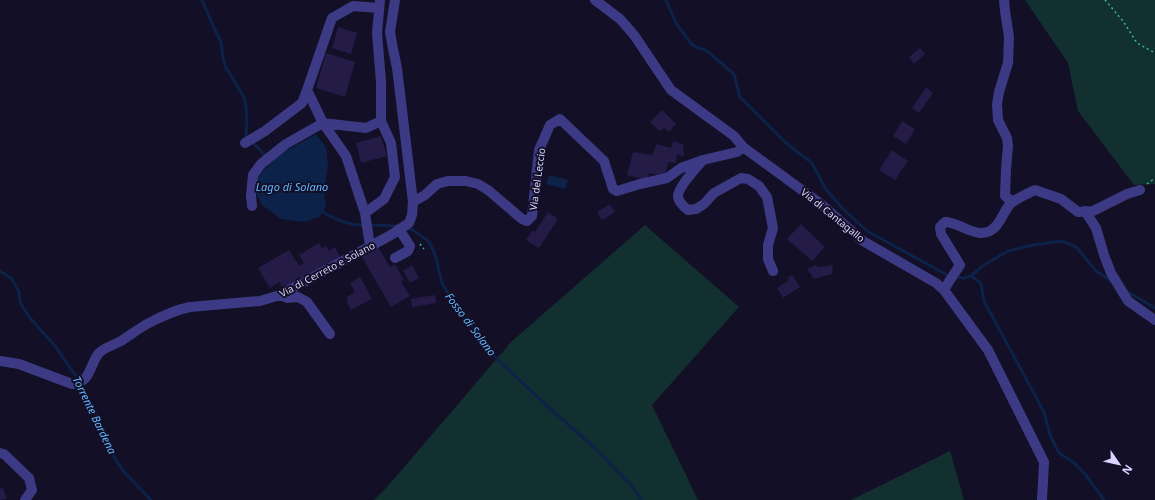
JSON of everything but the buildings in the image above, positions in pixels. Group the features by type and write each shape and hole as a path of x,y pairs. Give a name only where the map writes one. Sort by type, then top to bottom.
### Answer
{"street":[{"name":"Via di Cerreto e Solano","path":"0,361 19,364 72,384 82,381 90,372 100,353 146,324 180,309 260,301 280,295 391,235 409,223 412,215 413,202 398,68 390,32 395,0"},
{"name":"Via di Cantagallo","path":"595,0 620,19 634,35 671,90 734,136 743,147 821,204 863,241 936,283 944,290 988,350 1044,462 1042,500"},
{"path":"1004,0 1009,37 1008,63 997,104 998,120 1007,138 1008,146 1005,196 1013,202"},
{"path":"245,143 265,131 302,103 332,18 353,6 379,4 377,33 381,82 381,121 391,143 395,177 384,199 365,213"},
{"path":"307,90 323,123 346,156 365,213 370,246"},
{"name":"Via del Leccio","path":"413,202 425,195 437,184 448,181 466,181 483,187 522,219 527,221 532,216 539,150 550,125 560,119 604,161 613,189 617,192 640,184 667,178 681,168 703,160 736,152 743,147"},
{"path":"252,206 252,175 261,164 286,144 323,123 366,128 381,121"},
{"path":"703,160 679,191 678,197 682,204 688,210 696,210 714,193 741,178 748,179 758,186 767,197 773,228 768,245 768,259 773,271"},
{"path":"944,290 960,265 941,234 940,227 945,222 951,222 966,229 980,233 987,232 995,228 1013,202 1035,190 1061,199 1078,212 1093,211 1127,194 1140,190"},
{"path":"1085,211 1096,228 1111,273 1128,301 1155,320"},
{"path":"396,258 408,252 410,246 399,229"},
{"path":"280,295 287,298 298,297 307,302 330,334"},
{"path":"0,453 4,454 29,478 32,490 25,500"}],"path":[{"path":"1106,0 1123,21 1137,43 1155,53"}],"green space":[{"path":"1025,0 1155,0 1155,184 1134,185 1078,111 1068,63"},
{"path":"645,225 739,307 652,405 698,500 374,500 387,487 511,342"},
{"path":"950,451 964,500 851,500"}],"water":[{"name":"Lago di Solano","path":"316,134 326,147 328,166 324,190 326,207 319,217 304,222 281,219 262,205 255,191 256,178 279,155"},
{"path":"549,175 568,180 565,189 546,184"}],"waterway":[{"name":"Fosso di Solano","path":"202,0 221,42 225,66 244,97 247,121 246,136 267,157"},
{"path":"666,0 676,23 692,45 707,51 734,74 740,97 785,142 812,163 825,188 843,209 867,231 949,276 964,278 971,276 981,283 984,301 1044,412 1050,435 1059,453 1073,462 1085,474 1104,500"},
{"name":"Fosso di Solano","path":"320,210 334,218 350,224 398,227"},
{"name":"Fosso di Solano","path":"407,228 413,230 427,240 431,245 442,283 492,354 545,404 595,448 632,486 641,500"},
{"path":"971,276 984,265 1008,251 1033,245 1062,241 1076,247 1096,271 1111,281"},
{"name":"Torrente Bardena","path":"0,271 12,279 19,292 20,301 30,318 56,347 80,380 117,462 126,474 151,500"},
{"path":"1126,291 1155,308"}]}
